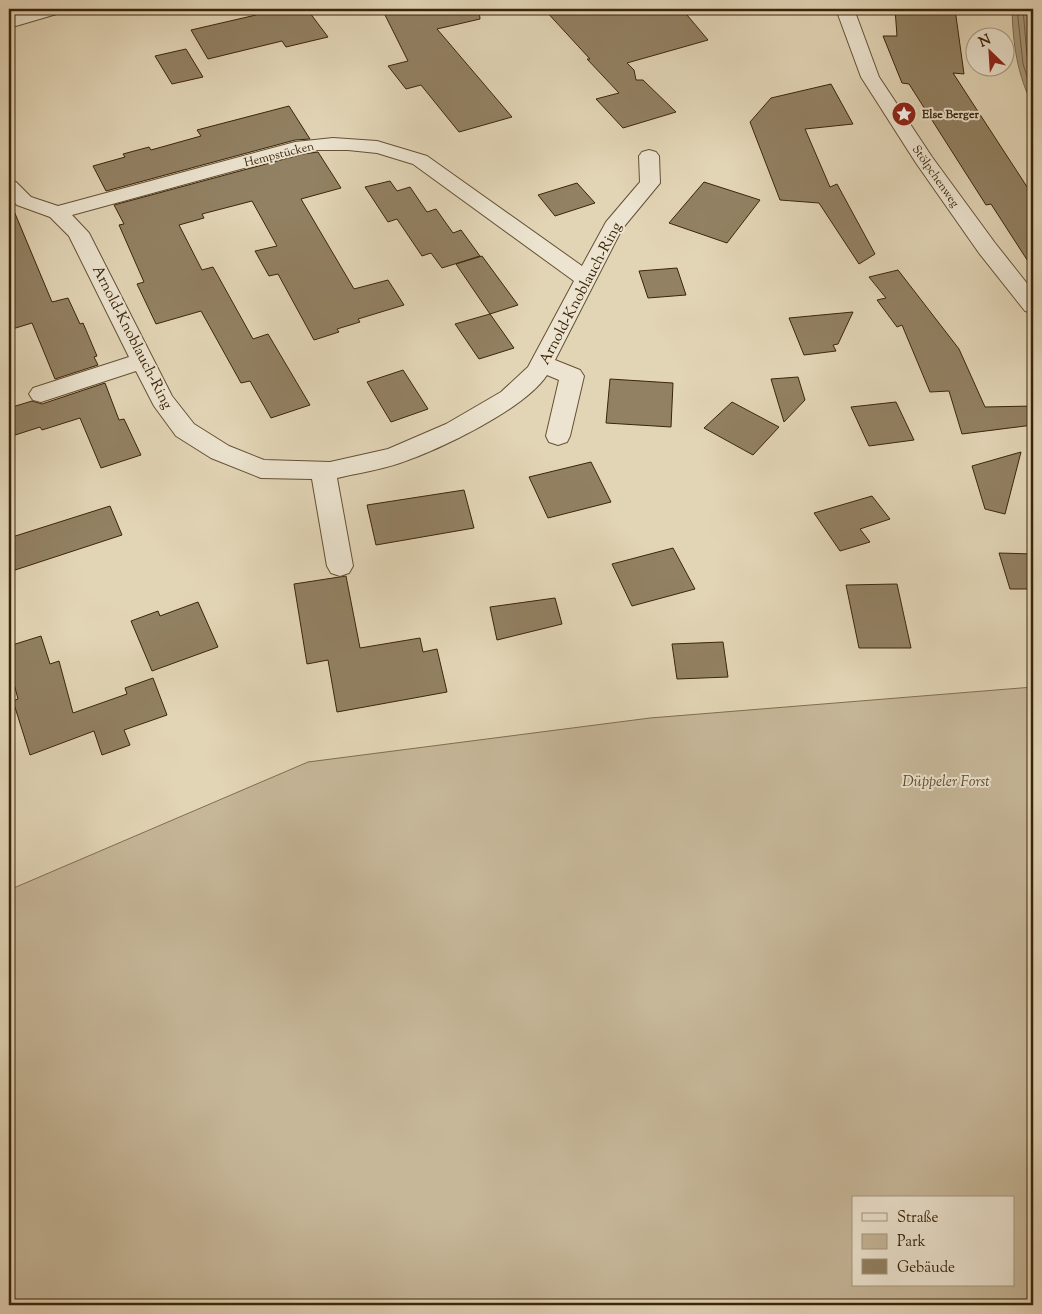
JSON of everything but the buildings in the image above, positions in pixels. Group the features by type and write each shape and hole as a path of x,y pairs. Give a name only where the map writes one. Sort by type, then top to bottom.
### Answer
{"street":[{"path":"9,23 54,9"},
{"name":"Stölpchenweg","path":"845,9 870,77 922,159 1033,306"},
{"name":"Hempstücken","path":"57,213 302,146 324,143 362,144 391,149 420,160 586,280"},
{"name":"Arnold-Knoblauch-Ring","path":"9,186 24,202 57,213 78,233 162,400 185,430 220,452 261,469 330,471 394,456 455,430 509,398 537,372 543,364 613,227 650,183 649,156"},
{"path":"41,394 143,361"},
{"path":"543,364 572,376 558,436"},
{"path":"323,470 340,566"}],"green space":[{"name":"Düppeler Forst","path":"1033,687 1033,1305 9,1305 9,890 308,762 650,718"}],"water":[{"path":"1012,9 1033,9 1033,106 1023,82 1017,59"}],"place":[{"name":"Else Berger","path":"904,114"}]}
